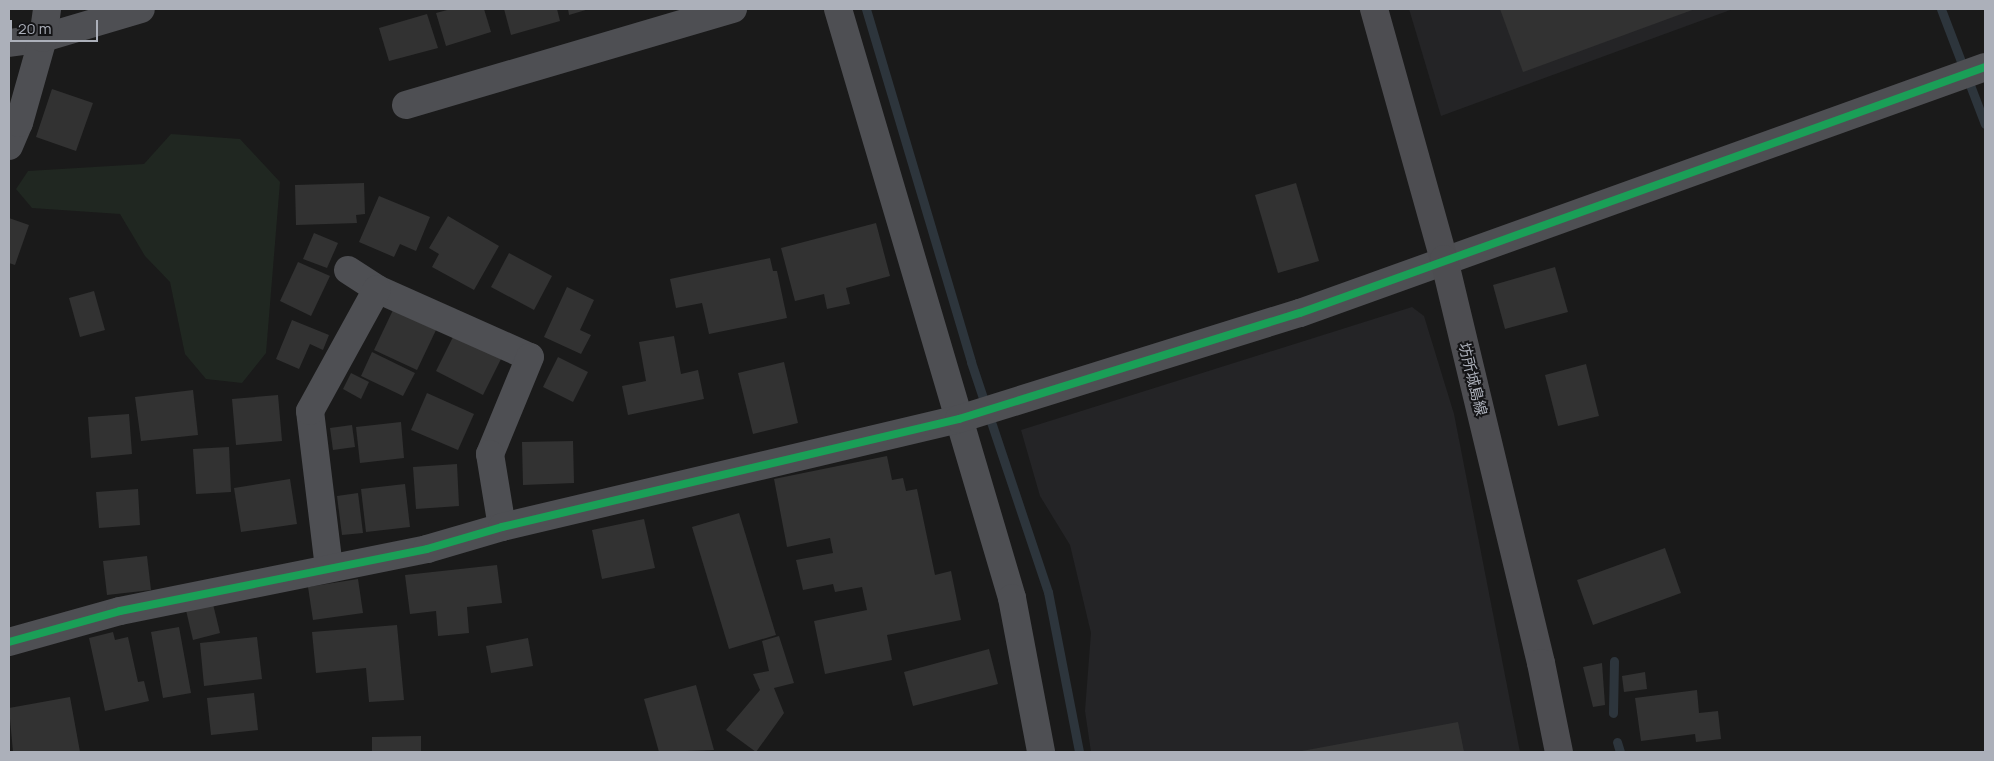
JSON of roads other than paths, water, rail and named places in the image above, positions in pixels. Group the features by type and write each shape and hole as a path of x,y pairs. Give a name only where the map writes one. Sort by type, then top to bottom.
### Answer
{"main road":[{"name":"坊所城島線","path":"1374,9 1444,259 1541,663 1559,752"}],"street":[{"path":"9,146 18,124 43,38 47,9"},
{"path":"9,43 43,38 141,9"},
{"path":"406,105 733,9"},
{"path":"838,9 1012,598 1041,752"},
{"path":"9,642 120,611 427,549 502,527 959,419 1300,313 1444,259 1981,69"},
{"path":"348,270 377,289 530,357 490,454 502,527"},
{"path":"329,568 310,410 377,289"}],"waterway":[{"path":"866,9 971,362 1048,592 1079,752"},
{"path":"1941,9 1985,124"},
{"path":"1613,713 1614,661"},
{"path":"1617,742 1620,752"}]}
